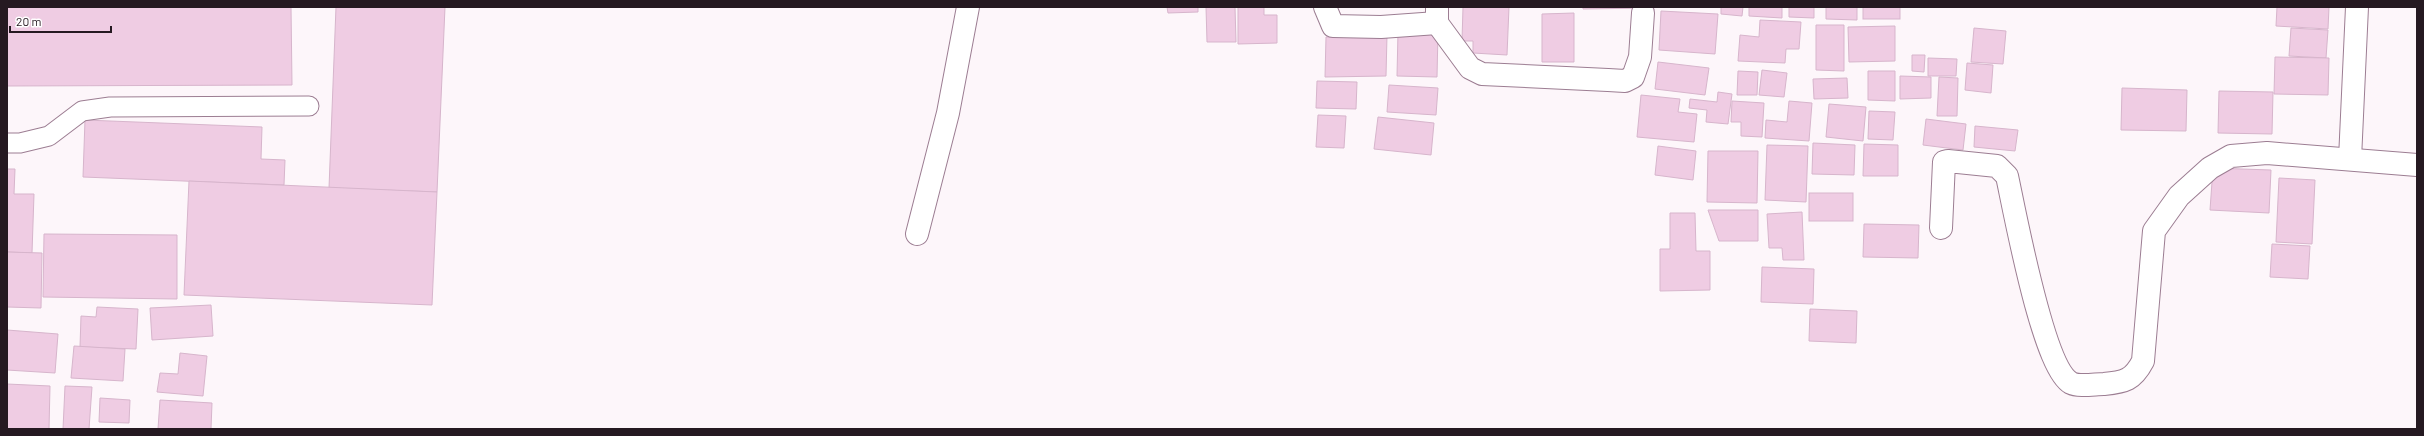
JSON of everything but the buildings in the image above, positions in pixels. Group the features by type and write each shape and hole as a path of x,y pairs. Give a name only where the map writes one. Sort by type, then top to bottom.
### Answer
{"street":[{"path":"917,234 948,113 968,7"},
{"path":"1325,7 1333,26 1381,27 1437,15 1470,68 1482,74 1626,81 1633,77 1640,57 1643,13"},
{"path":"2350,159 2357,7"},
{"path":"1941,228 1944,162 1997,166 2003,170 2007,176 2037,308 2059,371 2072,383 2089,385 2121,382 2136,374 2143,361 2154,231 2180,196 2210,168 2231,156 2267,153 2417,165"}],"lane":[{"path":"7,143 20,144 49,136 82,111 110,107 309,106"}]}
